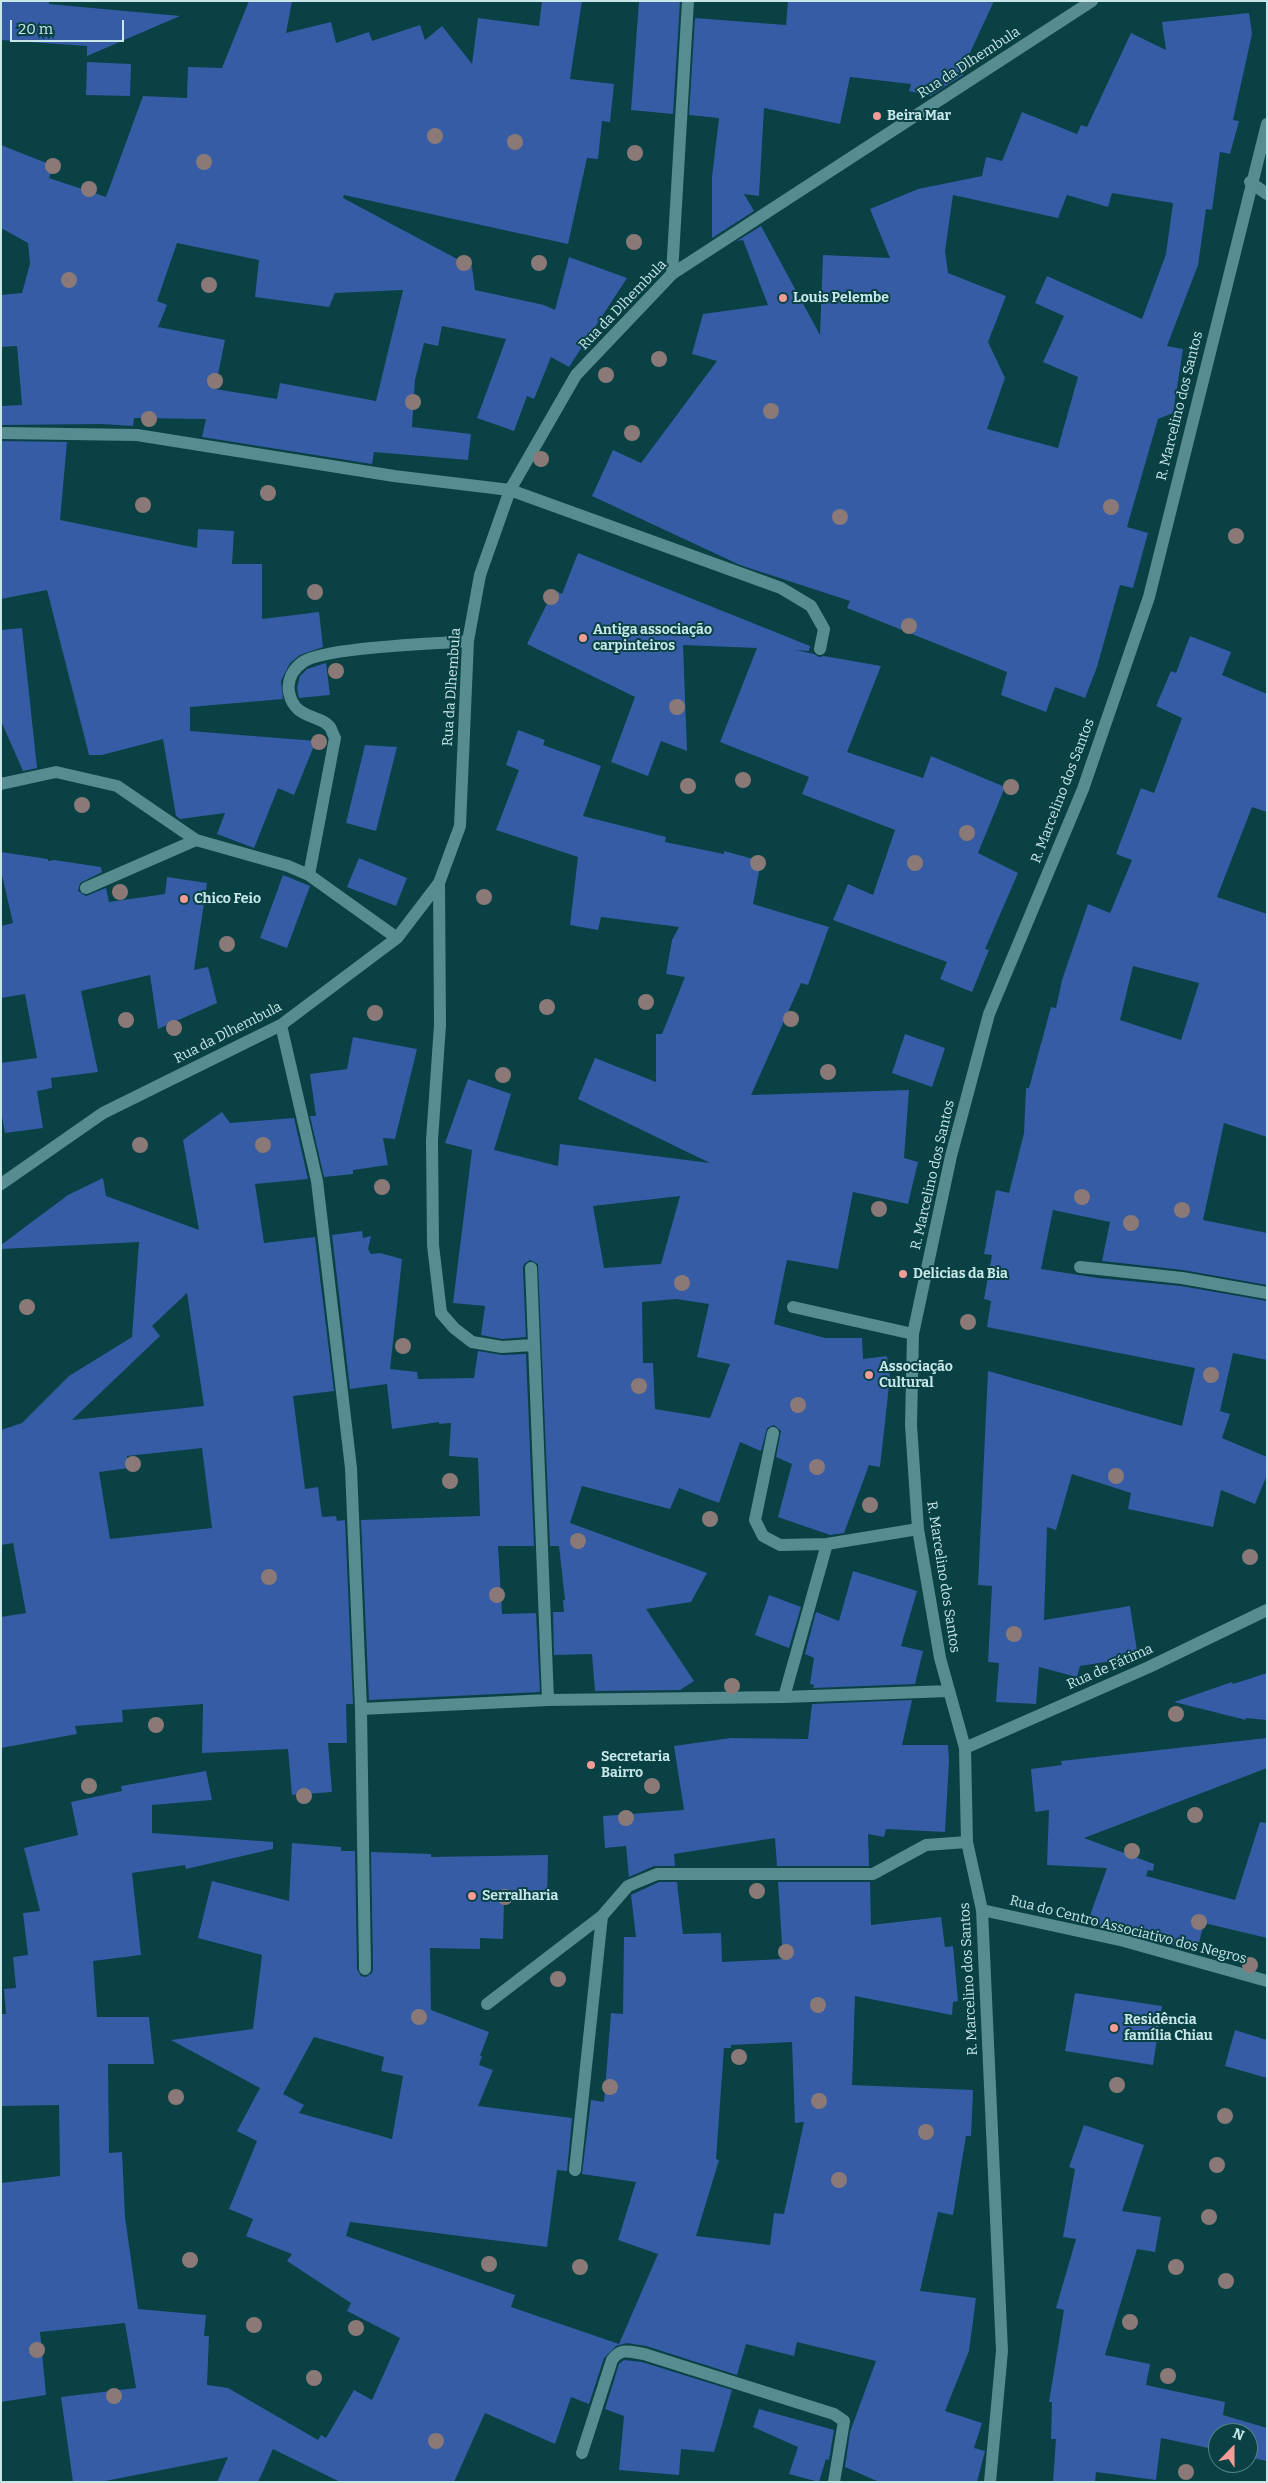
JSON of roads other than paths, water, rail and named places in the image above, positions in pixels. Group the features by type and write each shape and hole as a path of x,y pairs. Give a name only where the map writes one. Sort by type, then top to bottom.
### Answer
{"street":[{"path":"672,274 688,1"},
{"name":"Rua da Dlhembula","path":"1,1184 102,1113 281,1026 397,938 439,883 460,826 468,641 480,575 510,490 576,375 672,274 1092,1"},
{"name":"R. Marcelino dos Santos","path":"990,2482 1002,2351 982,1910 967,1842 964,1748 940,1658 918,1529 911,1425 913,1334 951,1156 989,1014 1083,789 1149,598 1250,182 1267,124"},
{"path":"1250,182 1267,194"},
{"path":"1,433 137,435 394,476 510,490 755,577 781,588 811,606 824,629 820,650"},
{"path":"309,875 335,738 329,726 297,709 289,692 294,669 304,661 337,652 468,641"},
{"path":"1,784 56,772 116,786 196,840 288,866 309,875 397,938"},
{"path":"86,888 196,840"},
{"path":"439,883 440,1025 432,1140 433,1244 441,1313 454,1328 472,1342 502,1347 533,1345"},
{"path":"281,1026 316,1181 350,1458 361,1709 365,1969"},
{"path":"1080,1267 1182,1278 1267,1293"},
{"path":"531,1268 548,1700"},
{"path":"793,1307 913,1334"},
{"path":"773,1433 756,1520 763,1536 780,1544 827,1544 918,1529"},
{"path":"784,1697 827,1544"},
{"name":"Rua de Fátima","path":"964,1748 1149,1667 1267,1610"},
{"path":"361,1709 548,1700 784,1697 949,1691"},
{"path":"487,2004 602,1916 628,1886 657,1874 873,1874 926,1845 967,1842"},
{"name":"Rua do Centro Associativo dos Negros","path":"982,1910 1124,1941 1267,1981"},
{"path":"576,2170 602,1916"},
{"path":"582,2453 612,2360 622,2350 644,2354 834,2414 844,2421 834,2482"}],"place":[{"name":"Beira Mar","path":"877,116"},
{"name":"Louis Pelembe","path":"783,298"},
{"name":"Antiga associação carpinteiros","path":"583,638"},
{"name":"Chico Feio","path":"184,899"},
{"name":"Delicias da Bia","path":"903,1274"},
{"name":"Associação Cultural","path":"869,1375"},
{"name":"Secretaria Bairro","path":"591,1765"},
{"name":"Serralharia","path":"472,1896"},
{"name":"Residência família Chiau","path":"1114,2028"}]}
